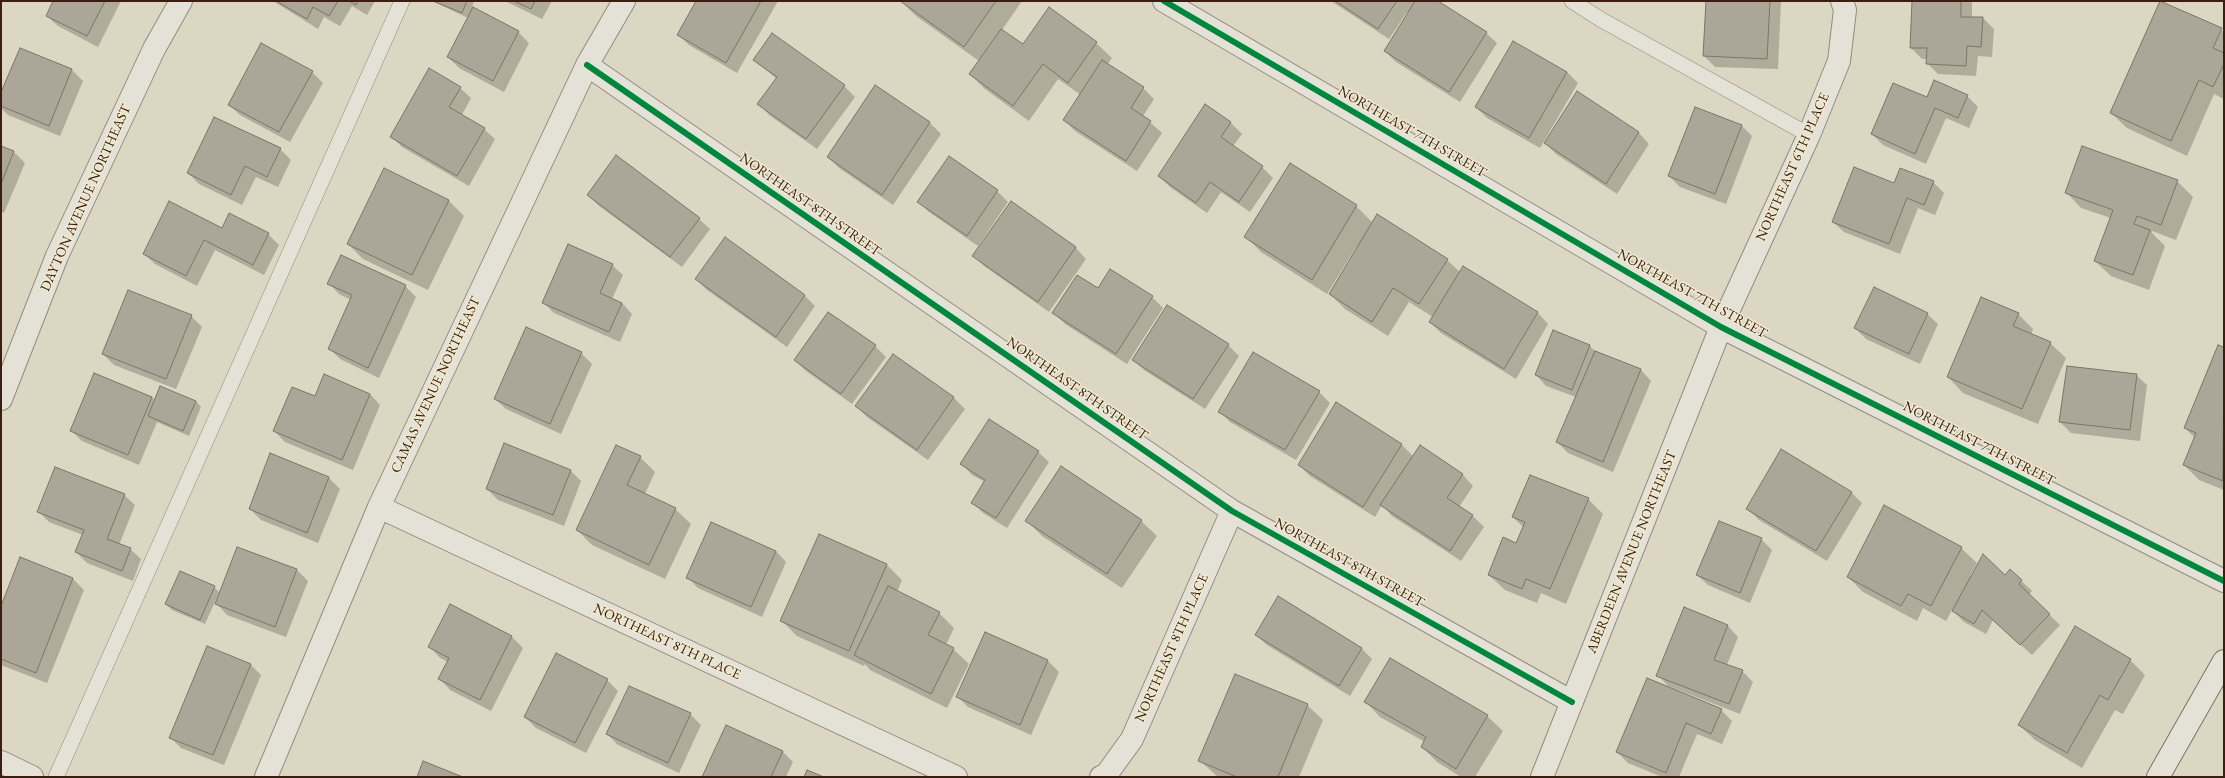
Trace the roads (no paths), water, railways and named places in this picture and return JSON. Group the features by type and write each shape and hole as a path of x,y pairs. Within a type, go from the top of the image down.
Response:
{"street":[{"name":"DAYTON AVENUE NORTHEAST","path":"1,399 57,256 154,49 181,1"},
{"name":"CAMAS AVENUE NORTHEAST","path":"266,777 379,507 587,65 624,1"},
{"name":"NORTHEAST 7TH STREET","path":"1164,1 1722,327 2224,581"},
{"name":"NORTHEAST 6TH PLACE","path":"1722,327 1809,135 1839,61 1845,10 1842,1"},
{"name":"NORTHEAST 8TH STREET","path":"587,65 1232,511 1572,702"},
{"name":"ABERDEEN AVENUE NORTHEAST","path":"1542,777 1722,327"},
{"name":"NORTHEAST 8TH PLACE","path":"379,507 956,777"},
{"name":"NORTHEAST 8TH PLACE","path":"1101,777 1106,775 1132,739 1232,511"},
{"path":"2158,777 2224,661"},
{"path":"1,762 32,777"}],"lane":[{"path":"56,777 402,1"},
{"path":"1572,1 1600,19 1809,135"}]}
